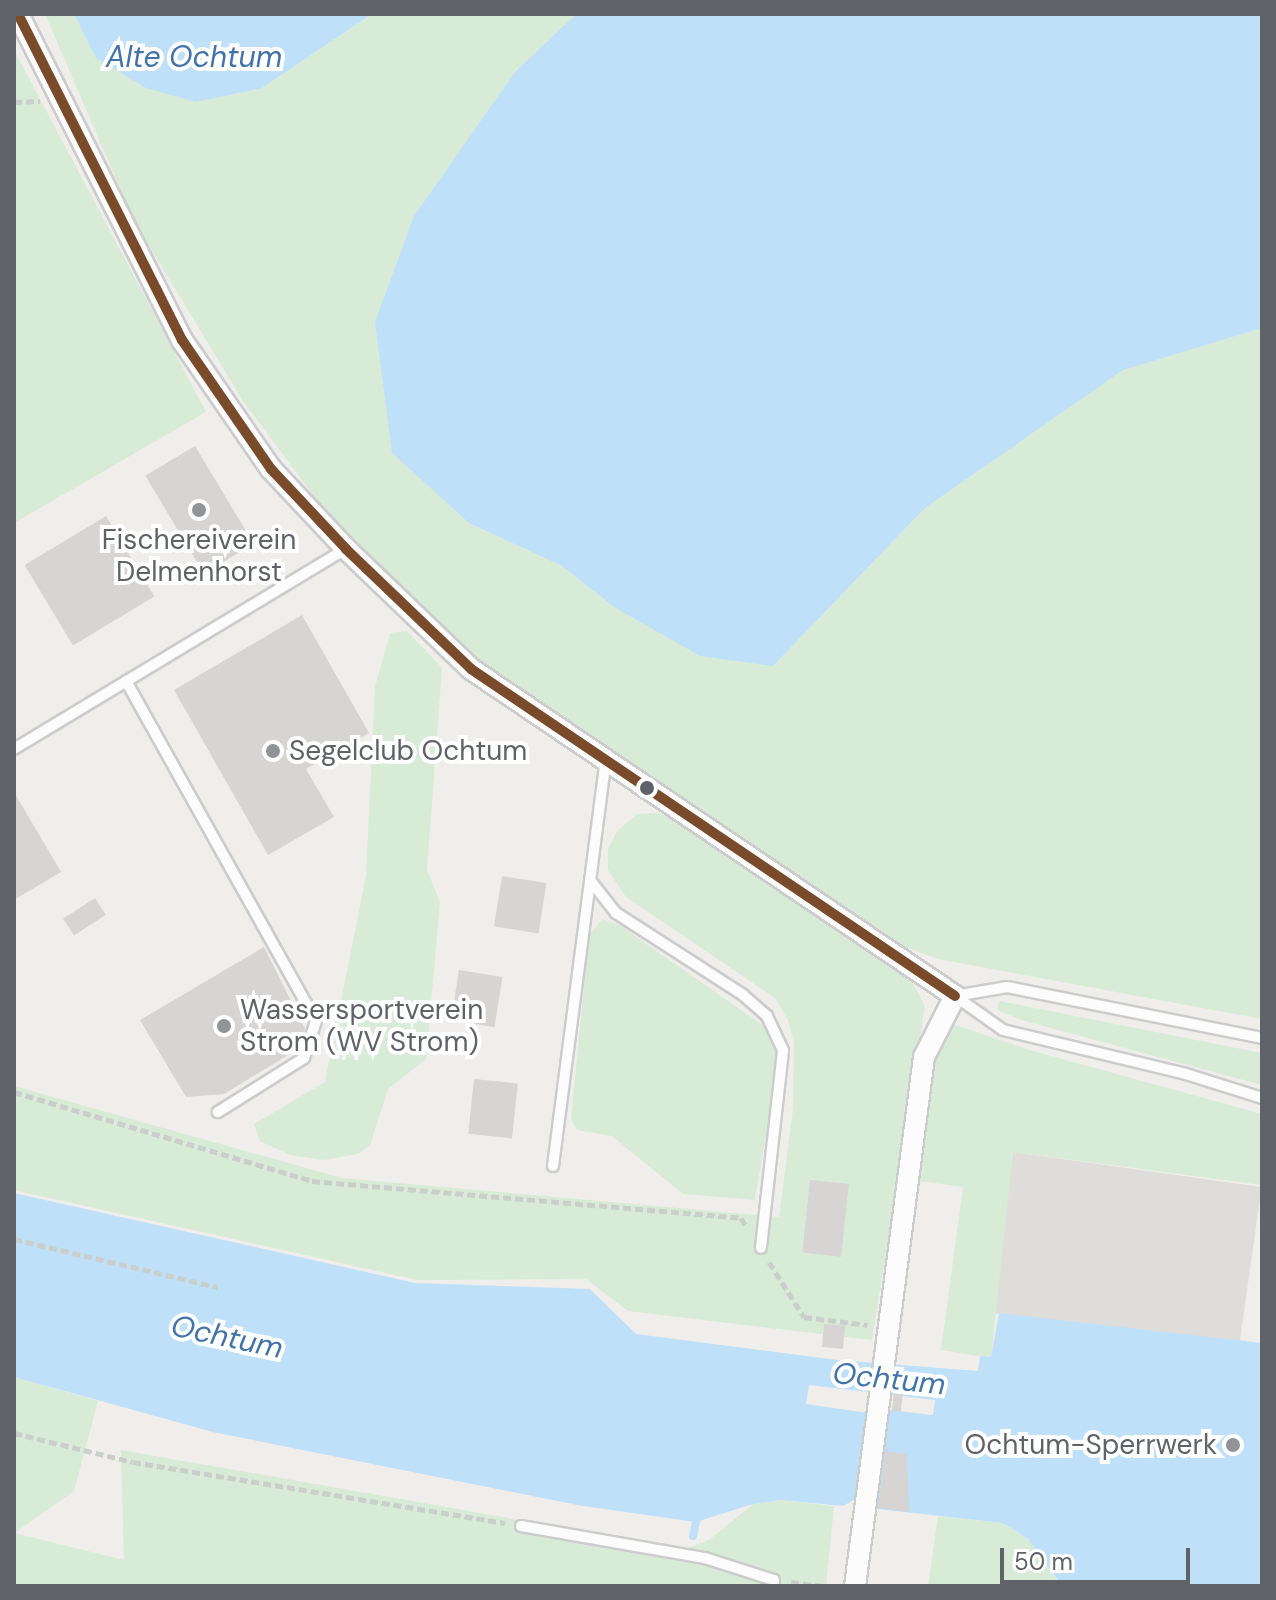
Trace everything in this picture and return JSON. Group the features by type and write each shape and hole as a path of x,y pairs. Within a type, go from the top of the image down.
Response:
{"street":[{"path":"22,21 190,353 271,469 346,549 471,669 605,763 955,996 924,1057 885,1327 855,1586"}],"lane":[{"path":"14,749 346,549"},
{"path":"126,681 316,1021 304,1058 218,1112"},
{"path":"553,1166 605,763"},
{"path":"590,880 616,913 743,995 767,1016 783,1051 761,1248"},
{"path":"955,996 1007,987 1262,1038"},
{"path":"955,996 1003,1030 1186,1074 1262,1098"},
{"path":"521,1526 705,1558 774,1583"}],"path":[{"path":"14,1092 312,1181 741,1218 804,1317 885,1327"},
{"path":"14,1239 217,1287"},
{"path":"14,1433 115,1458 521,1526"},
{"path":"774,1583 823,1586"}],"shaded area":[{"path":"1013,1152 1262,1187 1239,1347 990,1312"}],"green space":[{"path":"45,14 74,14 97,58 262,88 372,14 576,14 515,72 469,523 562,566 614,607 773,666 925,508 1123,369 1262,328 1262,1019 938,959 905,947 478,661 325,511 243,401 134,221"},
{"path":"14,50 206,412 14,523"},
{"path":"407,631 442,668 427,870 440,902 426,1059 388,1089 370,1145 358,1154 324,1160 290,1155 260,1141 254,1124 325,1082 366,876 375,687 390,633"},
{"path":"657,813 687,823 911,980 925,1006 872,1340 628,1311 586,1279 417,1280 14,1190 14,1086 342,1178 779,1217 793,1109 794,1041 788,1020 775,998 626,897 608,870 608,849 617,831 637,814"},
{"path":"602,919 619,925 767,1028 779,1058 755,1200 683,1194 612,1136 577,1130 571,1119 589,936"},
{"path":"999,1001 1262,1053 1262,1085 1021,1020 997,1010"},
{"path":"947,1022 1026,1049 1262,1114 1262,1185 1013,1152 991,1358 941,1350 963,1187 912,1180 931,1060"},
{"path":"14,1377 98,1401 74,1491 16,1532"},
{"path":"121,1450 685,1549 709,1540 753,1504 781,1500 834,1506 826,1586 14,1586 14,1533 124,1560"},
{"path":"938,1516 1003,1523 1028,1539 1061,1586 928,1586"}],"water":[{"name":"Alte Ochtum","path":"74,14 372,14 262,88 196,102 146,88 96,58"},
{"path":"576,14 1262,14 1262,328 1123,370 925,508 773,666 700,656 614,607 562,566 469,523 392,453 375,322 414,216 515,72"},
{"name":"Ochtum","path":"14,1193 415,1283 590,1289 636,1334 837,1360 978,1371 980,1356 991,1357 999,1313 1262,1343 1262,1586 1062,1586 1028,1539 1003,1523 869,1508 881,1409 933,1415 935,1400 809,1385 806,1404 868,1413 859,1497 843,1506 781,1500 753,1504 696,1522 583,1506 213,1432 14,1377"}],"building":[{"name":"Fischereiverein Delmenhorst","path":"195,446 254,544 204,574 145,476"},
{"path":"106,516 154,597 73,646 25,565"},
{"name":"Segelclub Ochtum","path":"302,615 369,733 306,769 334,817 268,855 174,690"},
{"path":"14,792 61,872 14,900"},
{"path":"502,876 546,883 538,933 494,926"},
{"path":"95,898 106,915 74,935 63,919"},
{"name":"Wassersportverein Strom (WV Strom)","path":"264,947 305,1029 301,1042 295,1051 224,1094 186,1097 140,1020"},
{"path":"459,970 502,977 494,1027 451,1020"},
{"path":"474,1079 518,1084 512,1138 468,1134"},
{"path":"810,1180 849,1184 841,1257 802,1253"},
{"path":"824,1324 845,1326 843,1349 822,1347"},
{"path":"896,1372 905,1373 901,1412 892,1411"},
{"path":"886,1451 907,1454 909,1512 878,1508"}],"waterway":[{"path":"693,1536 698,1513"}],"transit line":[{"path":"18,14 182,340 271,469 346,549 471,669 955,996"}],"place":[{"name":"Fischereiverein Delmenhorst","path":"199,510"},
{"name":"Segelclub Ochtum","path":"273,751"},
{"name":"Wassersportverein Strom (WV Strom)","path":"224,1026"},
{"name":"Ochtum-Sperrwerk","path":"1233,1445"}]}
